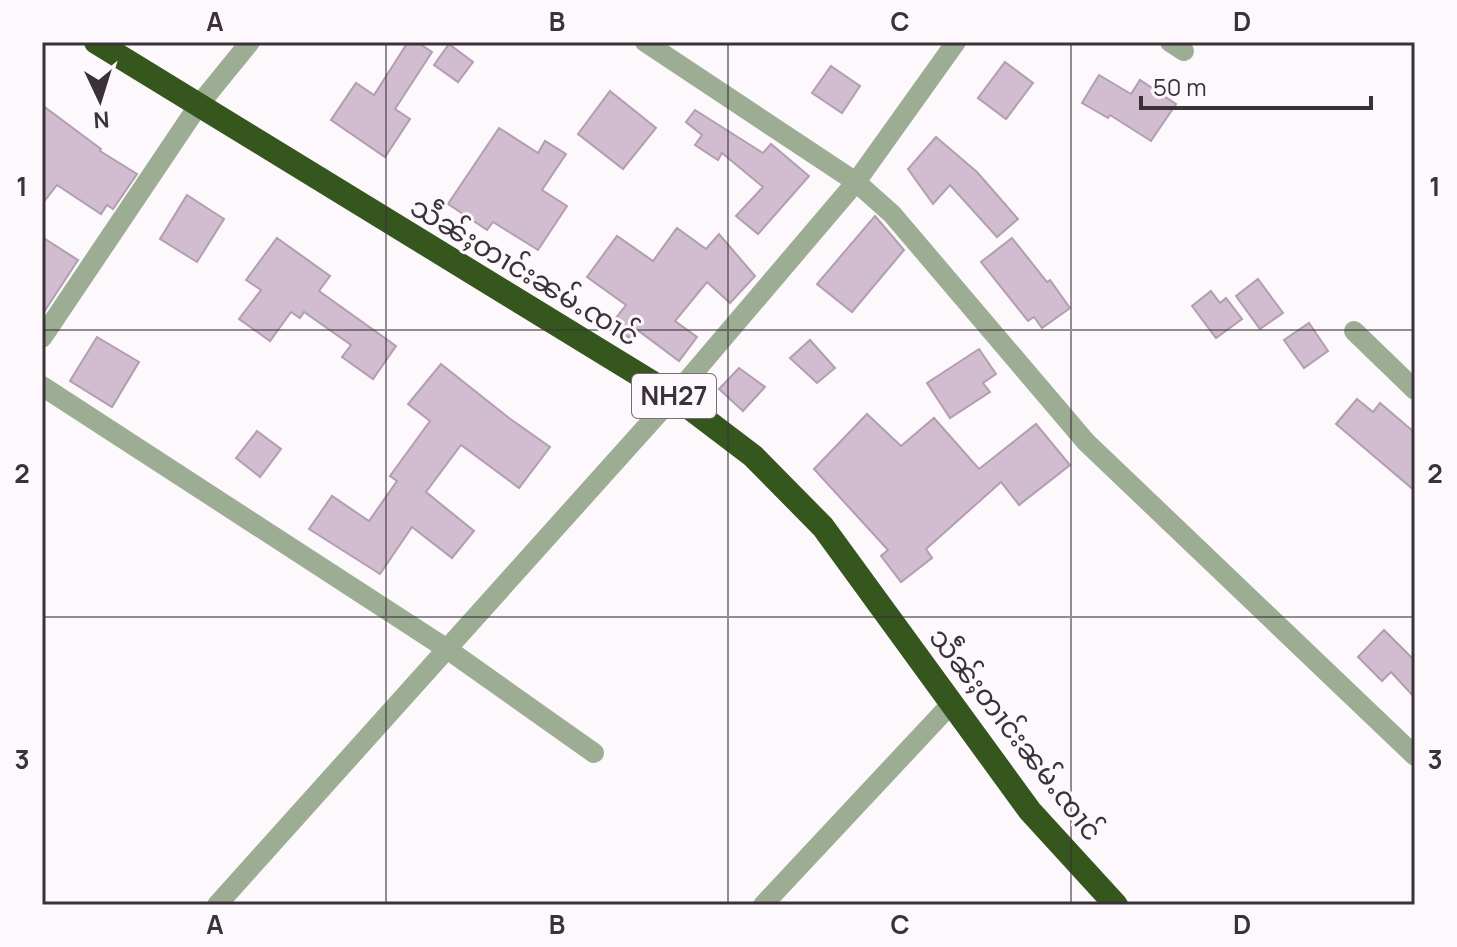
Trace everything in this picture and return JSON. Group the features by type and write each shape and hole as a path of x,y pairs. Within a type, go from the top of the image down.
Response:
{"highway":[{"name":"သဵၼ်ႈတၢင်းၼမ်ႉၸၢင်","path":"96,42 674,396 753,456 823,527 1030,811 1116,905"}],"street":[{"path":"42,338 198,106 250,42"},
{"path":"645,42 856,182 892,214 1086,442 1415,756"},
{"path":"217,905 674,396 856,182 956,42"},
{"path":"1354,331 1415,390"},
{"path":"42,386 447,649 594,753"},
{"path":"763,905 952,703"}],"building":[{"path":"408,42 417,42 432,52 395,109 410,119 385,157 331,120 356,83 374,95"},
{"path":"449,44 473,62 458,82 434,65"},
{"path":"1005,62 1033,83 1006,119 978,98"},
{"path":"831,66 860,86 842,113 812,93"},
{"path":"1099,75 1131,94 1140,80 1176,104 1151,141 1110,115 1108,118 1082,103"},
{"path":"610,91 656,128 623,169 578,134"},
{"path":"42,105 100,151 137,174 113,209 107,205 101,214 57,185 42,204"},
{"path":"695,110 763,153 771,144 809,176 758,234 736,216 763,187 722,153 718,160 695,145 702,135 686,122"},
{"path":"499,128 538,153 545,141 566,154 542,190 567,206 538,250 493,222 487,230 448,204"},
{"path":"936,137 977,172 1018,219 997,237 950,185 933,204 908,169"},
{"path":"187,195 224,219 197,262 160,239"},
{"path":"875,216 904,250 852,312 817,284"},
{"path":"677,228 706,249 719,234 755,276 730,303 707,282 675,321 697,337 679,361 636,329 629,338 612,323 626,305 587,277 617,236 653,261"},
{"path":"42,237 78,260 42,315"},
{"path":"277,238 330,276 319,291 396,346 373,379 342,357 351,345 304,312 300,318 291,312 270,341 239,319 261,290 246,280"},
{"path":"1012,238 1047,282 1050,280 1070,308 1042,328 1034,317 1028,321 981,262"},
{"path":"1258,279 1283,313 1260,329 1236,296"},
{"path":"1211,291 1220,303 1226,298 1242,319 1216,338 1192,306"},
{"path":"1309,323 1328,351 1304,368 1284,340"},
{"path":"97,337 139,362 112,407 70,381"},
{"path":"810,340 835,368 817,383 790,358"},
{"path":"979,349 996,374 983,383 990,392 950,418 927,383"},
{"path":"441,364 550,447 519,488 461,445 426,492 474,531 452,558 412,527 380,574 309,529 332,496 369,521 397,481 390,476 430,421 408,404"},
{"path":"739,368 765,387 743,411 719,389"},
{"path":"1357,399 1373,412 1380,403 1415,433 1415,491 1336,424"},
{"path":"867,414 901,446 934,418 979,469 1036,424 1070,465 1019,505 1001,482 926,549 932,558 901,582 881,556 888,550 814,469"},
{"path":"257,431 281,449 260,477 236,458"},
{"path":"1384,630 1415,661 1415,698 1391,672 1382,681 1358,657"}]}
